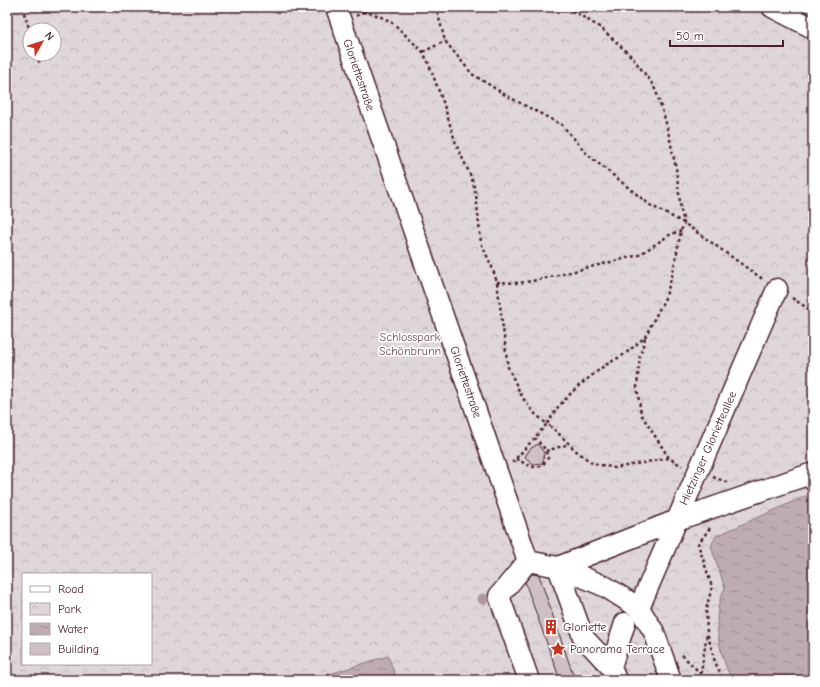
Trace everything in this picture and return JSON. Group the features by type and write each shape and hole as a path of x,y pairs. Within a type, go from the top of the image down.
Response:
{"street":[{"name":"Gloriettestraße","path":"336,7 528,561"},
{"path":"772,7 813,28"},
{"name":"Hietzinger Glorietteallee","path":"613,674 630,612 677,520 777,289"},
{"path":"558,567 677,520 810,474 813,480"},
{"path":"529,680 499,596 528,561 558,567 606,587 630,612 654,632 670,680"},
{"path":"558,567 583,637 613,674"}],"path":[{"path":"22,7 27,22"},
{"path":"436,7 445,41 472,74 507,96 562,125 588,155 650,205 684,223 777,289 813,312"},
{"path":"567,7 584,17 615,41 632,57 651,82 656,91 665,119 676,168 684,223 666,296 645,337 640,356 637,387 641,414 669,458 685,468 718,478 753,494"},
{"path":"363,12 374,14 388,20 423,52 436,84 456,144 472,179 476,195 481,243 497,282 508,367 522,397 533,412 592,463 615,468 669,458"},
{"path":"423,52 445,41"},
{"path":"497,282 538,280 639,255 671,234 681,231"},
{"path":"496,470 511,464 516,459 547,424 558,407 576,388 604,366 626,354 645,337"},
{"path":"516,459 532,467 542,466 548,458 546,451 540,442 535,438"},
{"path":"546,451 569,444"},
{"path":"700,680 707,632 706,610 712,587 698,544 708,529 715,526"},
{"path":"707,632 722,680"}],"green space":[{"name":"Schlosspark Schönbrunn","path":"7,7 813,7 813,680 7,680"}],"water":[{"path":"806,496 813,516 813,680 732,680 723,658 717,622 720,598 725,588 711,546 716,536"},
{"path":"388,656 397,680 310,680"}],"building":[{"path":"538,444 544,453 543,463 533,464 525,457 530,449"},
{"name":"Gloriette","path":"532,574 539,575 575,680 560,680 525,582"}],"place":[{"name":"Gloriette","path":"551,627"},
{"name":"Panorama Terrace","path":"558,649"}]}
